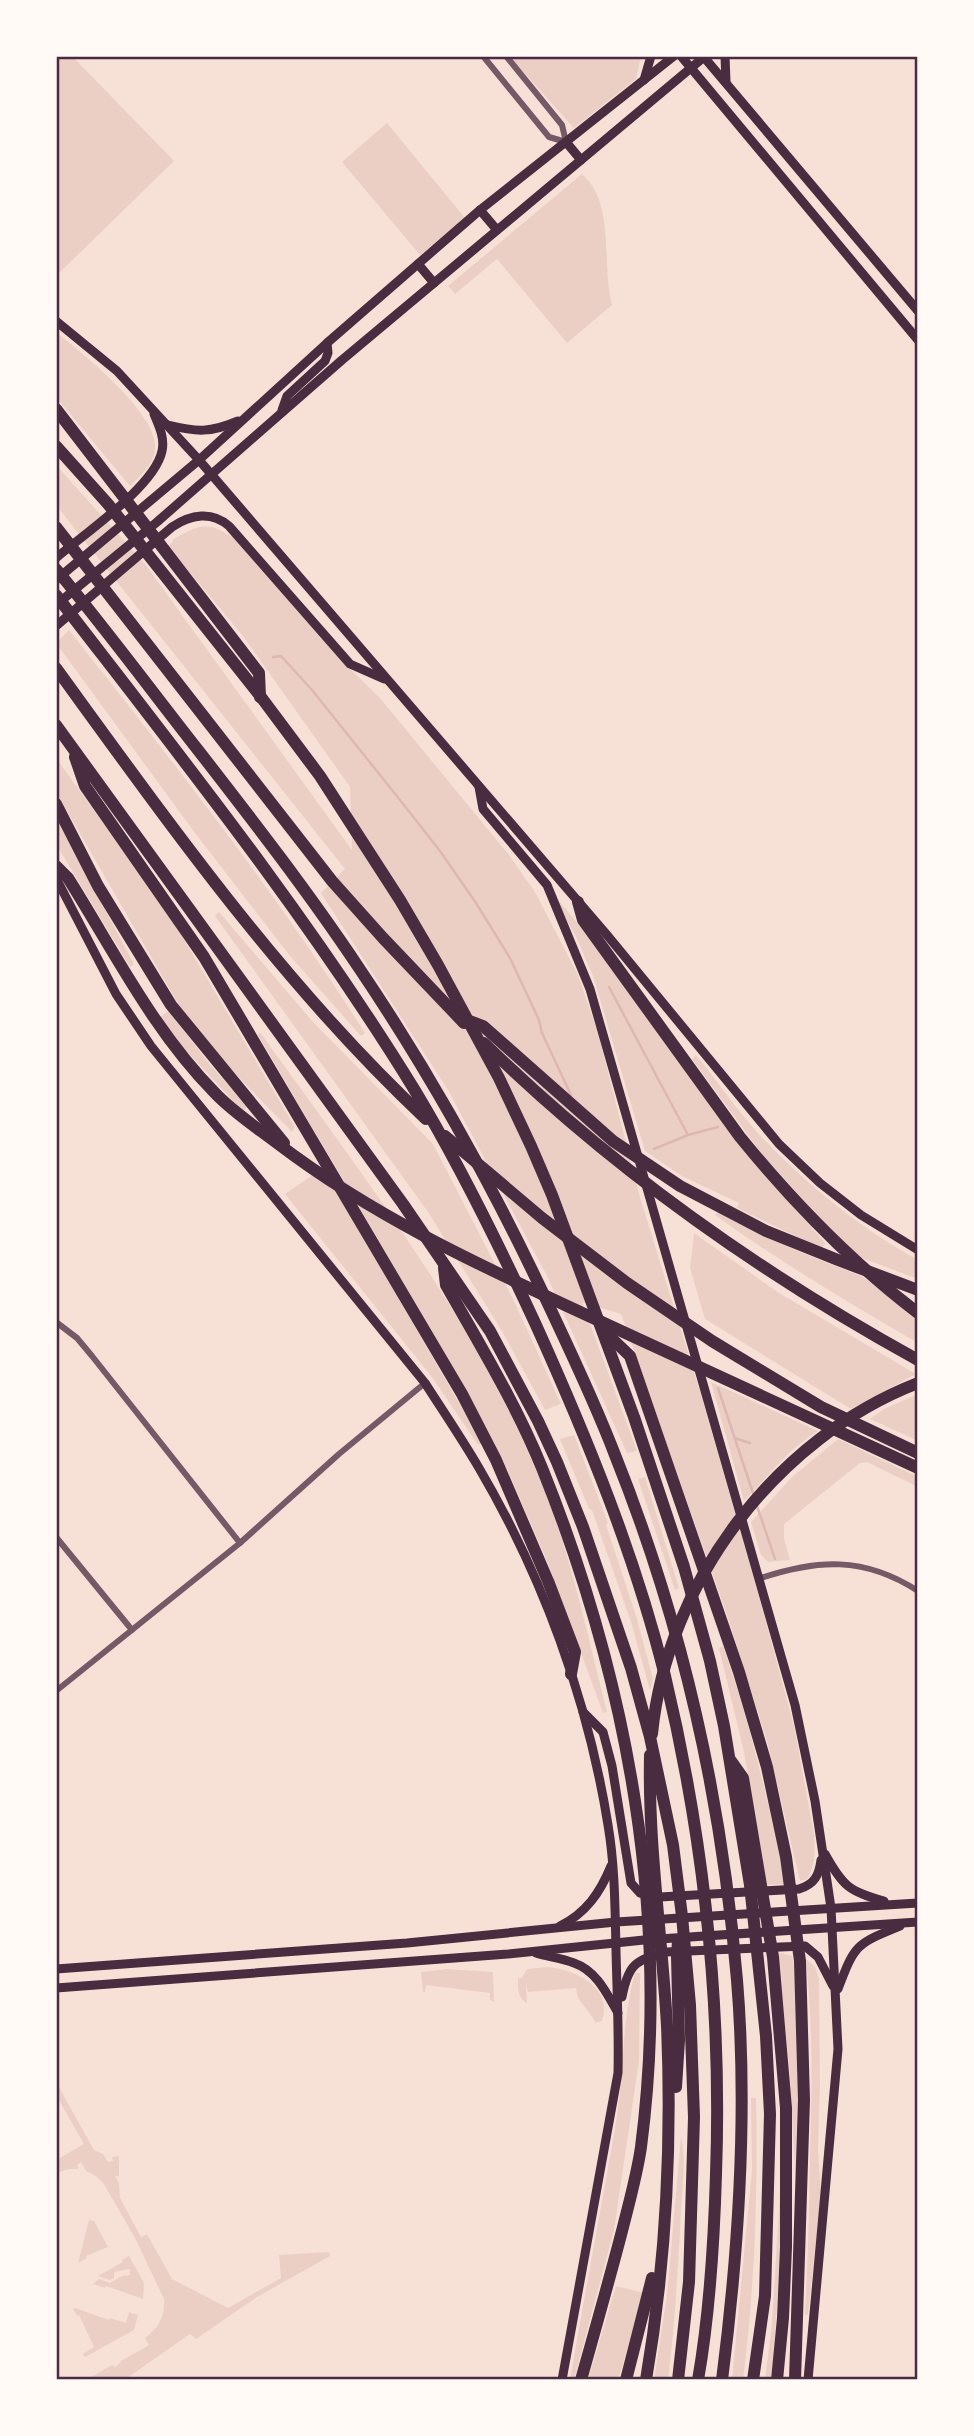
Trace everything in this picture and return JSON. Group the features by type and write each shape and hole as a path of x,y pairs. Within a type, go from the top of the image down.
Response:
{"highway":[{"path":"56,409 259,673 261,697"},
{"path":"56,446 108,504 261,697 320,776 400,900 499,1078 552,1195 603,1329 646,1449 684,1567 710,1661 750,1885 766,2036 769,2114 765,2296 753,2380"},
{"path":"56,527 332,881 457,1016 515,1073 576,1127 701,1222 793,1285 918,1360"},
{"path":"56,569 316,904 418,1059 531,1267 587,1387 639,1520 661,1582 700,1731 724,1864 737,1981 742,2114 733,2289 722,2380"},
{"path":"56,595 299,914 417,1093 501,1250 565,1390 618,1525 664,1673 678,1735 701,1863 713,1978 718,2075 715,2206 710,2284 698,2380"},
{"path":"56,668 224,897 295,982 394,1089 465,1155 627,1283 712,1341 821,1407 918,1453"},
{"path":"56,725 490,1331 514,1373 557,1462 583,1527 631,1668 650,1737 673,1845 682,1916 690,2005 694,2130 690,2282 678,2380"},
{"path":"70,744 85,786 204,957 462,1394 496,1460 548,1581 575,1651 571,1674"},
{"path":"56,804 98,887 172,1005 298,1159"},
{"path":"56,866 68,878 142,1000 189,1065 240,1115 298,1159 369,1206 428,1240 918,1468"},
{"path":"578,902 583,920 732,1126 768,1171 828,1236 918,1314"},
{"path":"457,1016 483,1026 613,1141 680,1186 766,1231 918,1290"},
{"path":"443,1264 446,1285 513,1405 541,1466 572,1550 618,1714 636,1800 645,1884 650,1975 650,2041 646,2097 640,2150 630,2199 581,2380"},
{"path":"603,1329 630,1356 740,1672 767,1767 786,1857 800,1961 804,2086 795,2380"},
{"path":"646,2380 666,2214 670,2103 649,1794 652,1726 663,1675 690,1602 717,1551 749,1508 780,1474 842,1423 918,1383"},
{"path":"729,1759 743,1778 773,1957 786,2108 786,2248 783,2318 776,2380"},
{"path":"625,2380 646,2308 658,2251 671,2160 679,2040 677,1956 682,1916"}],"main road":[{"path":"643,82 651,56"},
{"path":"56,580 199,460 327,343 480,211 674,56"},
{"path":"681,56 918,340"},
{"path":"725,56 727,83"},
{"path":"56,605 704,57 918,311"},
{"path":"566,142 580,160"},
{"path":"480,211 497,230"},
{"path":"418,264 434,283"},
{"path":"56,321 117,372 199,460 578,902 779,1144 820,1183 861,1215 918,1250"},
{"path":"282,412 287,396 325,361 327,343"},
{"path":"56,558 149,477 162,450 160,430 151,407"},
{"path":"168,425 199,431 214,430 243,419"},
{"path":"56,626 166,532 178,523 199,516 222,520 350,664 388,680"},
{"path":"480,787 483,809 547,885 590,989 795,1704 809,1769 831,1908 838,2049 808,2380"},
{"path":"56,878 104,973 151,1046 425,1383 479,1468 512,1528 536,1579 571,1674 599,1777 613,1862 619,2015 618,2073 562,2380"},
{"path":"582,1711 603,1732 615,1779 631,1883 640,1893 660,1898 799,1889 817,1877 822,1849"},
{"path":"822,1849 838,1878 859,1895 894,1904"},
{"path":"554,1929 587,1908 613,1862"},
{"path":"56,1969 407,1944 641,1920 918,1903"},
{"path":"56,1988 531,1952 644,1940 913,1923"},
{"path":"836,1994 852,1956 864,1941 913,1923"},
{"path":"407,1944 408,1961"},
{"path":"619,2015 626,1977 632,1966 647,1957 666,1952 805,1946 818,1958 836,1994"},
{"path":"531,1952 576,1963 588,1970 597,1979 619,2015"},
{"path":"145,1963 146,1980"}],"street":[{"path":"483,56 549,137 566,142 562,125 506,56"},
{"path":"56,1322 77,1338 92,1356 240,1543"},
{"path":"56,1691 240,1543 339,1454 425,1383"},
{"path":"56,1537 132,1630"},
{"path":"758,1579 805,1565 843,1563 886,1573 918,1591"}],"shaded area":[{"path":"56,56 72,56 174,161 56,276"},
{"path":"509,56 641,56 636,79 574,128"},
{"path":"387,123 465,218 420,255 342,162"},
{"path":"582,174 593,186 604,218 612,305 567,343 497,259 455,294 448,286"},
{"path":"56,332 118,386 146,420 154,436 155,451 151,461 130,486 56,397"},
{"path":"56,465 145,564 352,850 350,787 243,636 168,546 182,534 204,526 219,530 237,540 344,663 380,698 509,855 535,892 578,975 598,1033 639,1194 702,1398 760,1600 794,1726 814,1834 815,1851 807,1879 800,1881 767,1741 727,1615 621,1314 582,1302 637,1451 627,1453 546,1274 448,1090 321,893 345,869 56,505"},
{"path":"69,630 184,778 296,929 365,1033 361,1036 290,956 195,833 56,643"},
{"path":"56,758 167,911 295,1127 292,1132 217,1055 180,1007 56,792"},
{"path":"56,818 134,964 130,967 56,844"},
{"path":"559,901 598,948 736,1142 826,1244 821,1248 737,1208 739,1203 680,1175 645,1151 593,976"},
{"path":"219,912 313,1022 433,1144 514,1301 561,1404 545,1410 502,1331 428,1212 215,916"},
{"path":"169,1011 206,1060 247,1107 243,1111 176,1040 160,1017"},
{"path":"260,1032 417,1254 487,1370 518,1430 545,1492 564,1546 607,1712 603,1713 548,1563 508,1471 456,1372 258,1035"},
{"path":"696,1055 752,1126 788,1164 860,1223 918,1260 918,1279 857,1256 762,1154 692,1059"},
{"path":"323,1168 482,1443 478,1445 432,1377 285,1194"},
{"path":"718,1212 800,1252 863,1277 918,1320 918,1343 764,1249 715,1215"},
{"path":"694,1233 779,1293 916,1374 851,1409 705,1319 690,1268"},
{"path":"711,1382 818,1431 788,1454 744,1501"},
{"path":"918,1394 918,1441 870,1419 884,1409"},
{"path":"574,1435 608,1523 606,1525 637,1619 653,1679 650,1690 631,1622 592,1510 589,1509 560,1439"},
{"path":"838,1439 918,1477 918,1487 867,1462 860,1463 784,1524 784,1538 790,1560 768,1562 761,1555 751,1522 792,1477"},
{"path":"645,1477 679,1588 675,1590 638,1479"},
{"path":"723,1646 758,1764 785,1884 767,1885 744,1752 719,1648"},
{"path":"777,1954 792,1956 795,1971 799,2076 795,2175 790,2074"},
{"path":"806,1959 815,1967 819,1979 818,2149 821,2194 808,2315 805,2314 811,2058"},
{"path":"558,1968 589,1982 602,1998 602,2021 594,2023 578,1998 576,1988 528,1992 526,1985 527,2003 524,2001 519,1992 518,1978 522,1978 527,1969"},
{"path":"447,1969 493,1972 494,2002 490,2000 490,1993 426,1985 423,1992 421,1972"},
{"path":"635,1973 640,1973 639,2061 614,2230 574,2380 570,2380 617,2116 625,2026"},
{"path":"56,2082 94,2150 103,2154 108,2162 113,2161 112,2157 119,2156 119,2176 115,2176 119,2183 120,2198 141,2237 147,2234 172,2279 228,2308 281,2278 279,2255 329,2252 330,2256 257,2297 196,2339 190,2334 124,2380 86,2380 112,2365 116,2367 121,2361 149,2345 145,2338 160,2321 164,2299 135,2238 104,2184 86,2171 81,2162 77,2165 79,2169 56,2173 56,2160 84,2144 56,2095"},
{"path":"751,2098 756,2098 757,2133 753,2274 743,2380 732,2380 752,2170"},
{"path":"681,2137 684,2174 668,2380 654,2380 667,2295"},
{"path":"781,2177 776,2329 771,2380 765,2380 772,2322"},
{"path":"89,2220 94,2221 108,2247 86,2256 87,2258 78,2263"},
{"path":"129,2256 144,2283 143,2299 93,2284 99,2279 110,2283 130,2275 130,2269 114,2272 114,2278 110,2280 98,2276"},
{"path":"616,2286 644,2293 618,2380 588,2380"},
{"path":"73,2309 126,2323 129,2312 138,2315 134,2330 85,2357 83,2354 94,2347 79,2315 77,2316"}],"waterway":[{"path":"273,657 281,656 312,690 440,851 476,903 510,958 571,1095"},
{"path":"609,987 688,1135"},
{"path":"654,1149 688,1135 718,1127"},
{"path":"718,1388 754,1496"},
{"path":"734,1438 750,1443"},
{"path":"757,1506 775,1559"}]}
